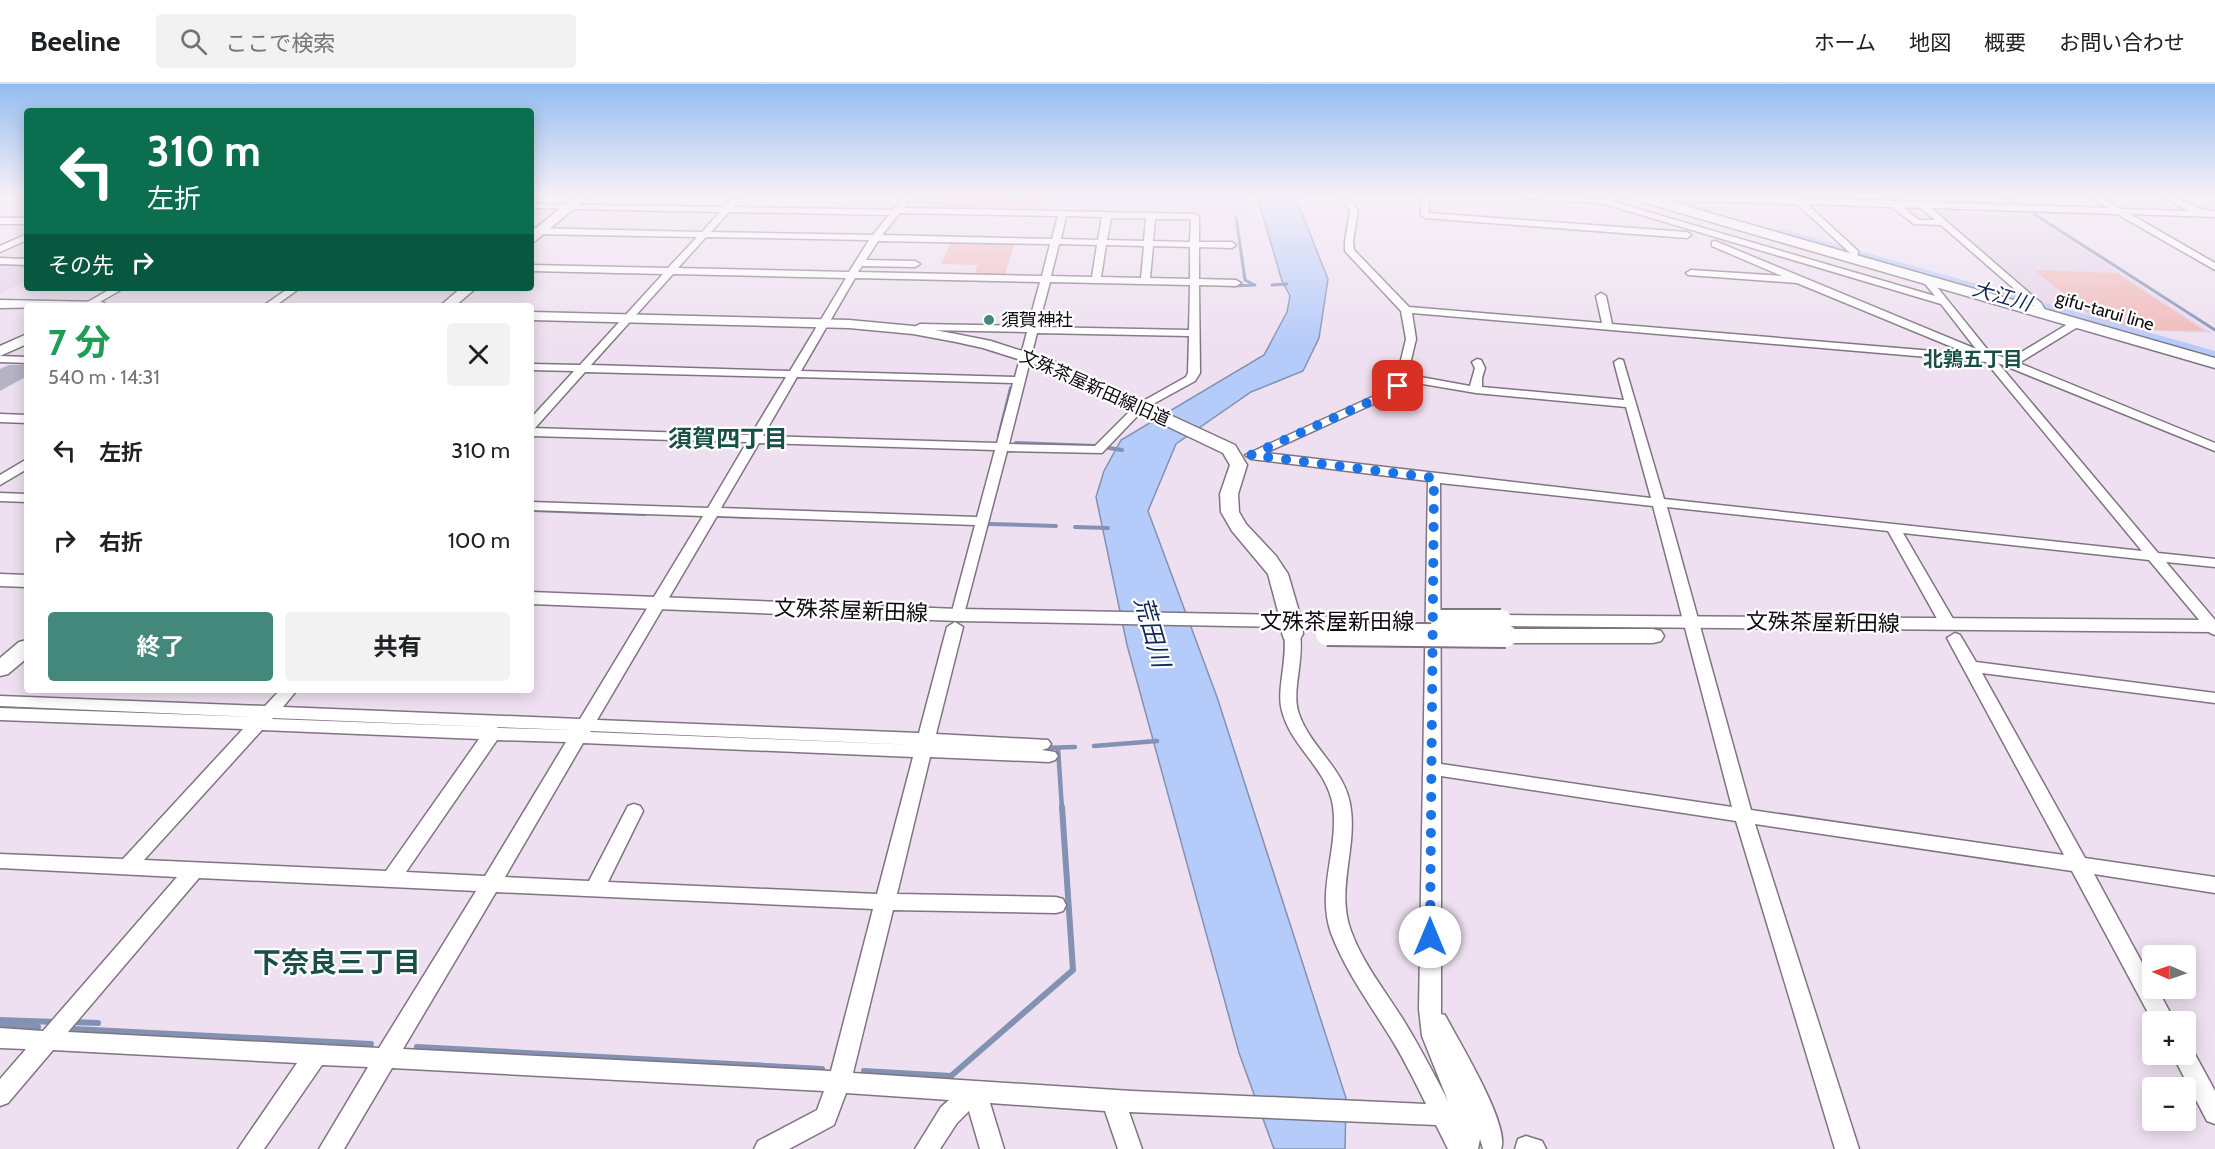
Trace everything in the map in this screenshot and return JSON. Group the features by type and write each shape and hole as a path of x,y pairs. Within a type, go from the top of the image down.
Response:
{"main road":[{"name":"gifu-tarui line","path":"1817,246 1926,279 2039,309 2077,323 2215,363"}],"street":[{"path":"534,422 695,246"},
{"path":"331,1149 655,610 870,246"},
{"path":"766,1149 826,1117 839,1082 924,744 1055,246"},
{"path":"1096,280 1102,246"},
{"path":"1145,281 1148,246"},
{"path":"534,432 1098,450 1143,409 1191,379 1194,373 1196,246"},
{"path":"1350,246 1350,250 1406,310 1411,339 1405,364 1409,370 1409,378"},
{"path":"1717,246 1988,358"},
{"path":"1749,246 1943,302"},
{"path":"1844,246 1853,255"},
{"path":"1968,246 2039,309"},
{"path":"2178,246 2215,267"},
{"path":"0,259 24,260"},
{"path":"860,263 915,264"},
{"path":"534,270 1236,283"},
{"path":"1691,273 1799,280"},
{"path":"1926,279 1988,358 2214,630"},
{"path":"1046,281 1096,280 1195,284"},
{"path":"92,303 114,291"},
{"path":"273,303 291,291"},
{"path":"451,303 465,291"},
{"path":"1601,296 1608,327"},
{"path":"0,304 24,305"},
{"path":"1406,310 1988,358 2011,363 2214,446"},
{"name":"文殊茶屋新田線旧道","path":"534,316 825,323 913,330 986,344 1026,355 1245,456"},
{"path":"2011,363 2077,323"},
{"path":"913,330 920,327 1032,328 1193,333"},
{"path":"0,353 24,340"},
{"path":"0,353 24,355"},
{"path":"0,359 24,360"},
{"path":"1476,390 1476,378 1480,368 1478,362"},
{"path":"1619,362 1743,814 1847,1149"},
{"path":"534,367 580,371"},
{"path":"534,372 580,371 1019,382"},
{"path":"1460,1149 1425,1076 1352,953 1337,919 1335,888 1343,818 1340,794 1332,776 1300,731 1290,710 1289,696 1294,656 1285,592 1274,568 1237,525 1229,511 1228,495 1245,456 1387,394 1409,378 1476,390 1630,404"},
{"path":"0,418 24,419"},
{"path":"1245,456 2215,563"},
{"path":"0,481 24,465"},
{"path":"1434,478 1430,1009 1433,1036 1470,1126 1466,1149"},
{"path":"0,490 24,491"},
{"path":"0,497 24,498"},
{"path":"534,507 711,516"},
{"path":"534,514 711,516 982,524"},
{"path":"1893,528 2158,1011"},
{"path":"0,580 24,581"},
{"path":"0,594 24,595"},
{"name":"文殊茶屋新田線","path":"534,598 655,610"},
{"name":"文殊茶屋新田線","path":"534,612 655,610 957,621 1291,628 2214,630"},
{"path":"0,669 24,649"},
{"path":"1970,666 2215,698"},
{"path":"127,867 286,693"},
{"path":"0,701 493,732 582,730"},
{"path":"0,714 263,718 1045,750"},
{"path":"390,880 493,732"},
{"path":"1432,769 2215,885"},
{"path":"594,890 634,811"},
{"path":"0,861 594,890 885,902 1056,905"},
{"path":"0,1096 193,872"},
{"path":"1430,1009 1488,1122 1492,1142"},
{"path":"0,1038 839,1082 1122,1101 1419,1116 1443,1114"},
{"path":"250,1149 316,1055"},
{"path":"2189,1065 2215,1113"},
{"path":"927,1149 949,1115 975,1090"},
{"path":"975,1090 992,1149"},
{"path":"1122,1101 1130,1149"}],"shaded area":[{"path":"949,246 1014,246 1004,278 973,277 978,265 941,264"},
{"path":"1972,246 2079,246 2213,333 2151,331 2149,334 2039,304"},
{"path":"4,262 24,263 24,282 0,294 0,264"},
{"path":"2034,270 2117,273 2205,331 2149,330 2148,333 2092,317"}],"water":[{"name":"荒田川","path":"1272,246 1315,246 1328,279 1319,338 1303,371 1251,392 1176,444 1148,511 1217,697 1346,1098 1345,1149 1274,1149 1239,1053 1127,645 1096,497 1104,471 1121,440 1264,355 1287,312 1290,296 1282,281"}],"building":[{"path":"9,365 24,365 24,378 0,391 0,369"}],"waterway":[{"path":"1240,246 1245,280 1254,285"},
{"name":"大江川","path":"1823,246 2215,357"},
{"path":"2084,246 2215,330"},
{"path":"1272,285 1287,284"},
{"path":"1233,286 1255,285"},
{"path":"999,436 1011,388"},
{"path":"1016,443 1096,446"},
{"path":"1109,448 1122,450"},
{"path":"534,510 645,514"},
{"path":"720,516 759,517"},
{"path":"989,524 1056,526"},
{"path":"1075,527 1108,528"},
{"path":"0,707 159,714"},
{"path":"271,718 358,721"},
{"path":"492,727 564,730"},
{"path":"1094,746 1157,741"},
{"path":"1042,748 1075,747"},
{"path":"1058,748 1062,809"},
{"path":"864,1071 951,1076 1073,970 1062,807"},
{"path":"0,1020 56,1022"},
{"path":"71,1022 98,1023"},
{"path":"0,1025 38,1027"},
{"path":"74,1029 371,1044"},
{"path":"417,1047 822,1069"}],"place":[{"name":"須賀神社","path":"989,320"}],"district":[{"name":"北鶉五丁目","path":"1973,359"},
{"name":"須賀四丁目","path":"728,439"},
{"name":"下奈良三丁目","path":"337,962"}],"route":[{"path":"1398,386 1387,394 1251,455 1434,478 1430,937"}]}
